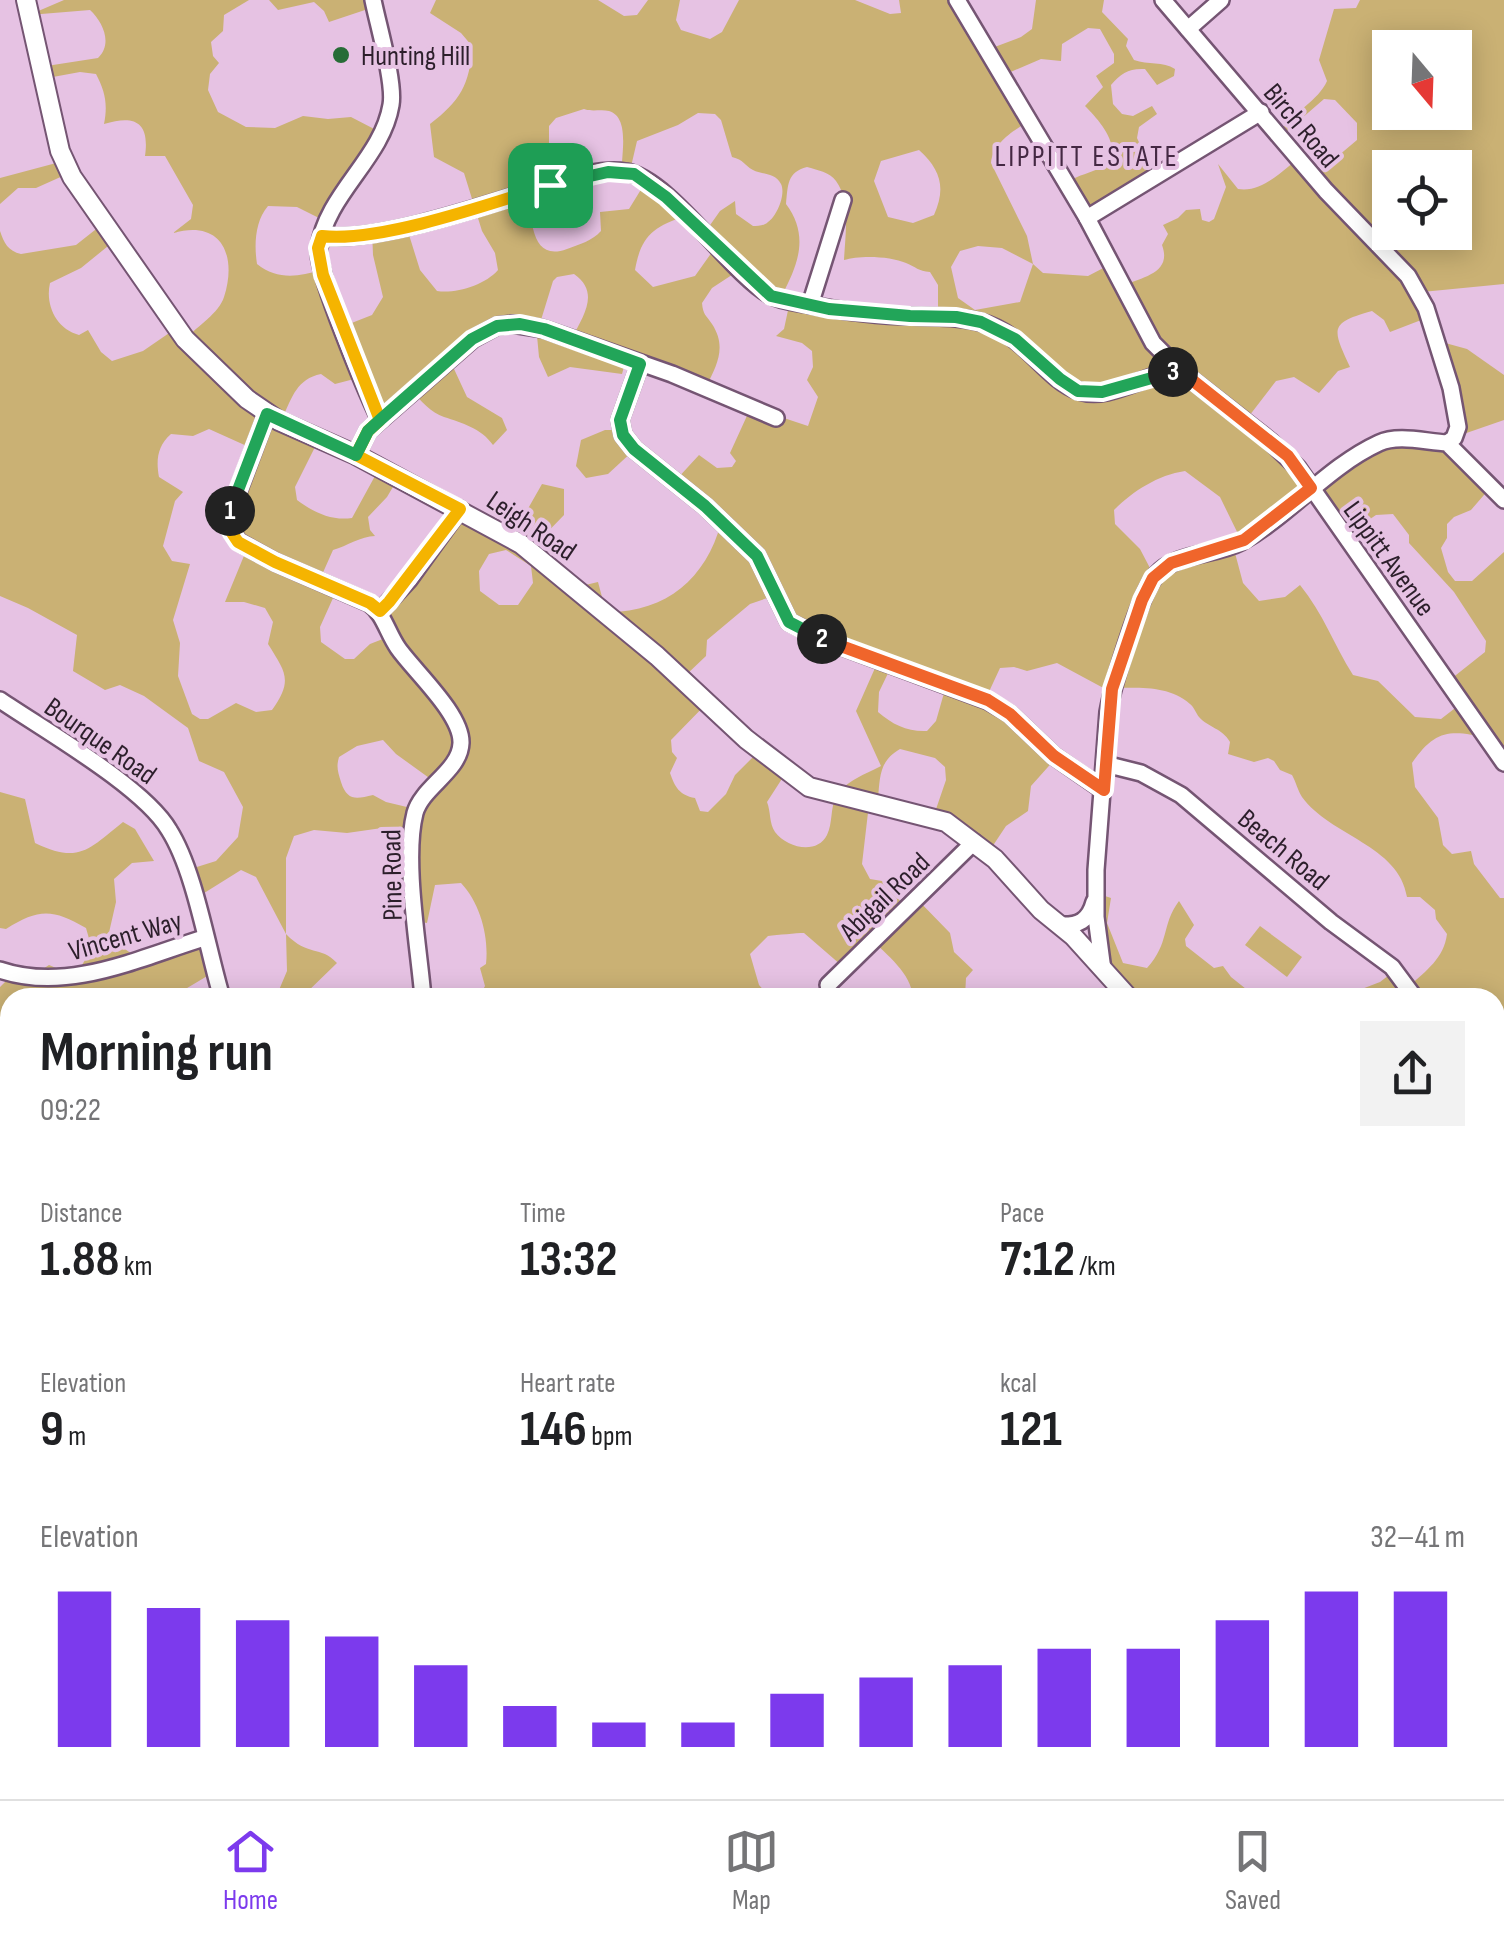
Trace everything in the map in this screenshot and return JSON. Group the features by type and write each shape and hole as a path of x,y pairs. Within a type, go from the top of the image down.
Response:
{"street":[{"name":"Leigh Road","path":"26,0 60,152 72,177 185,339 209,364 267,414 356,455 521,544 809,788 946,822 974,842 1120,988"},
{"path":"373,0 391,105 379,136 331,213 318,248 323,275 380,420"},
{"name":"Lippitt Avenue","path":"957,0 1088,218 1143,328 1182,372 1288,456 1504,763"},
{"name":"Birch Road","path":"1163,0 1326,192 1398,262 1426,306 1442,353 1458,421 1457,432 1447,443"},
{"path":"1188,29 1221,0"},
{"path":"1088,218 1261,112"},
{"path":"322,236 362,235 576,178 622,171 634,174 666,197 771,296 810,305 981,322 1015,339 1078,391 1102,392 1156,375 1182,372"},
{"path":"810,305 843,200"},
{"path":"356,455 368,431 380,420 472,339 497,326 520,324 544,329 724,394 776,418"},
{"path":"640,364 620,420 623,435 634,449 705,506 757,556 789,622 832,643 988,700 1010,714 1054,756 1104,790"},
{"path":"267,414 226,524 238,542 275,562 370,603 380,611 409,580 460,509"},
{"path":"1103,970 1096,893 1112,689 1153,578 1171,563 1244,540 1311,488 1380,442 1394,439 1447,443 1504,500"},
{"name":"Pine Road","path":"380,611 398,648 451,716 461,743 452,764 420,801 414,820 414,906 422,988"},
{"name":"Bourque Road","path":"0,700 143,799 157,813 178,848 219,988"},
{"name":"Beach Road","path":"1105,764 1141,773 1181,794 1344,933 1392,967 1407,988"},
{"name":"Abigail Road","path":"828,985 974,842"},
{"path":"1060,925 1080,923 1088,917 1096,893"},
{"name":"Vincent Way","path":"0,970 54,980 83,975 204,938"}],"shaded area":[{"path":"64,0 249,0 224,15 223,31 211,42 213,56 219,63 210,74 208,90 218,112 246,127 275,128 303,116 351,117 378,131 327,222 297,207 268,206 256,234 257,264 272,273 288,276 321,270 344,326 372,315 383,297 373,255 372,230 405,222 420,270 437,291 470,287 498,270 464,173 434,157 430,124 462,91 472,46 461,33 430,13 436,0 598,0 624,16 637,15 648,0 680,0 676,20 681,30 710,39 722,32 739,0 855,0 890,14 901,13 899,0 959,0 992,48 1032,29 1036,0 1104,0 1102,12 1128,39 1126,46 1134,60 1175,69 1174,76 1157,85 1145,69 1139,69 1126,72 1111,85 1113,104 1122,114 1133,116 1152,106 1157,114 1139,127 1137,138 1153,172 1087,213 1069,181 1100,168 1112,154 1109,137 1085,106 1103,87 1096,76 1114,63 1114,54 1100,29 1088,28 1062,44 1061,61 1041,59 1006,74 1029,121 1000,144 991,163 1027,236 1033,264 1043,273 1088,276 1111,264 1124,285 1160,267 1162,245 1168,234 1163,225 1186,210 1200,209 1202,220 1214,219 1226,187 1218,164 1238,189 1247,189 1265,184 1302,156 1319,172 1357,140 1357,123 1335,100 1324,99 1286,132 1282,129 1327,81 1319,60 1334,9 1356,8 1360,0 1504,0 1504,284 1422,292 1429,317 1390,332 1384,320 1372,311 1348,319 1341,324 1338,335 1350,367 1338,371 1319,393 1294,377 1276,381 1246,420 1311,486 1364,444 1433,441 1490,488 1471,510 1447,524 1447,538 1441,548 1455,581 1472,581 1504,552 1504,756 1489,738 1454,733 1429,743 1412,763 1415,787 1438,818 1443,845 1452,854 1471,851 1474,864 1504,898 1504,988 1364,988 1393,972 1409,986 1433,963 1447,934 1436,919 1435,910 1420,897 1407,897 1391,865 1314,810 1302,797 1292,775 1280,770 1274,761 1268,758 1254,762 1228,754 1227,737 1203,721 1181,698 1153,689 1109,691 1057,663 1027,671 1000,668 987,696 1056,758 1031,786 1028,811 1006,826 990,850 934,815 946,780 945,767 935,758 900,749 888,759 882,770 878,799 869,804 862,864 870,879 882,881 902,903 914,896 950,933 954,952 973,970 966,978 965,988 911,988 903,972 870,938 841,965 804,933 768,936 750,954 762,988 484,988 480,968 486,964 486,942 473,900 461,883 435,885 427,923 410,920 413,848 389,827 347,833 314,830 294,836 286,858 286,934 256,877 241,870 193,900 184,871 216,861 238,837 243,807 224,772 199,761 188,728 144,696 120,685 105,690 73,671 77,635 0,596 0,231 7,246 21,254 76,245 100,226 113,242 81,268 50,283 49,300 58,322 79,335 88,330 101,352 112,361 143,351 175,329 186,338 218,308 228,282 227,255 215,237 204,231 173,233 191,219 193,205 165,156 145,156 145,135 138,124 124,120 104,124 105,98 96,74 80,72 42,79 40,67 98,58 105,40 90,10 29,15","holes":["584,109 615,114 622,127 622,165 630,171 637,141 698,113 715,114 721,120 732,157 778,180 782,193 775,215 761,226 753,226 736,214 735,201 720,211 708,228 717,245 695,276 653,287 635,270 641,249 650,234 685,216 645,183 629,209 600,212 601,231 590,240 555,252 546,249 535,235 526,191 557,179 549,153 549,126 556,118","919,150 939,180 940,196 934,215 913,223 888,217 874,181 881,161","807,167 833,178 841,189 846,230 844,260 884,258 930,272 938,285 938,315 790,301 784,329 776,336 802,343 812,351 813,367 807,380 818,397 808,426 751,407 730,453 736,461 732,467 717,468 699,455 676,480 721,523 694,576 680,589 647,606 606,612 598,582 577,587 534,546 564,515 564,489 542,484 513,535 456,509 382,606 393,635 370,644 354,659 345,659 321,642 320,627 338,587 321,577 333,550 375,536 368,517 400,475 381,465 352,518 323,515 297,500 295,487 320,437 283,417 301,385 321,374 335,384 358,378 371,420 411,391 435,413 477,430 493,445 507,430 502,418 467,397 448,356 491,325 536,325 539,357 548,377 570,367 622,374 626,359 706,387 720,348 702,303 712,288 741,269 782,295 799,249 797,227 786,204 788,185 792,176","978,246 1002,248 1033,264 1020,302 975,310 958,298 951,267 960,251","574,274 588,296 572,338 537,324 557,277","209,429 249,447 229,517 248,546 225,602 265,608 273,622 268,644 283,670 285,684 272,710 256,712 236,703 208,719 200,719 192,714 178,676 180,643 173,620 190,564 172,561 163,546 175,501 183,492 159,477 158,465 163,444 171,434 193,436","1185,471 1220,497 1242,542 1312,489 1345,536 1376,515 1393,514 1409,535 1409,543 1454,592 1486,641 1485,652 1451,679 1463,702 1441,719 1415,717 1378,681 1353,675 1300,585 1285,597 1259,601 1243,583 1230,548 1151,570 1140,549 1115,524 1114,510 1156,480","506,550 531,566 533,583 518,605 499,605 480,591 479,571 489,554","776,595 793,622 879,659 856,711 881,766 840,791 827,835 809,847 794,845 775,832 767,802 787,771 760,750 735,775 726,794 708,812 700,811 695,798 681,792 670,773 677,758 671,740 710,700 686,675 706,656 707,640 750,604","892,665 946,686 936,721 927,731 907,729 878,712 879,692","383,740 432,780 411,808 373,795 353,797 341,782 339,757 357,746"]},
{"path":"269,0 373,0 374,7 329,22 314,2 278,10"},
{"path":"60,162 65,175 36,188 18,188 0,204 0,178"},
{"path":"1438,341 1467,349 1504,375 1504,420 1452,438"},
{"path":"605,430 622,430 634,450 608,474 586,478 576,466 581,440"},
{"path":"0,792 25,799 35,843 62,853 82,851 123,822 135,829 154,861 132,863 114,879 116,902 108,937 139,959 181,947 201,950 214,972 187,988 0,988 12,975 29,978 49,965 75,976 92,949 86,928 55,914 37,914 6,929 0,928"},
{"path":"1102,895 1111,898 1107,923 1123,963 1147,968 1159,950 1179,901 1194,925 1185,939 1186,946 1214,968 1223,966 1245,988 1118,988 1108,969"},
{"path":"1260,926 1302,957 1287,977 1245,945"},
{"path":"286,934 301,946 325,954 337,963 311,988 280,988 287,971"}],"place":[{"name":"Hunting Hill","path":"341,55"}],"district":[{"name":"LIPPITT ESTATE","path":"1087,156"}],"route":[{"path":"550,185 416,223 344,238 322,236 318,248 323,275 380,420 368,431 356,455 460,509 409,580 380,611 238,542 226,524 267,414 356,455 361,442 368,431 472,339 497,326 520,324 544,329 640,364 620,420 623,435 634,449 681,485 757,556 789,622 808,634 988,700 1010,714 1054,756 1104,790 1112,689 1153,578 1171,563 1244,540 1311,488 1288,456 1182,372 1156,375 1102,392 1078,391 1015,339 981,322 829,309 771,296 666,197 634,174 608,172 550,185"}]}
